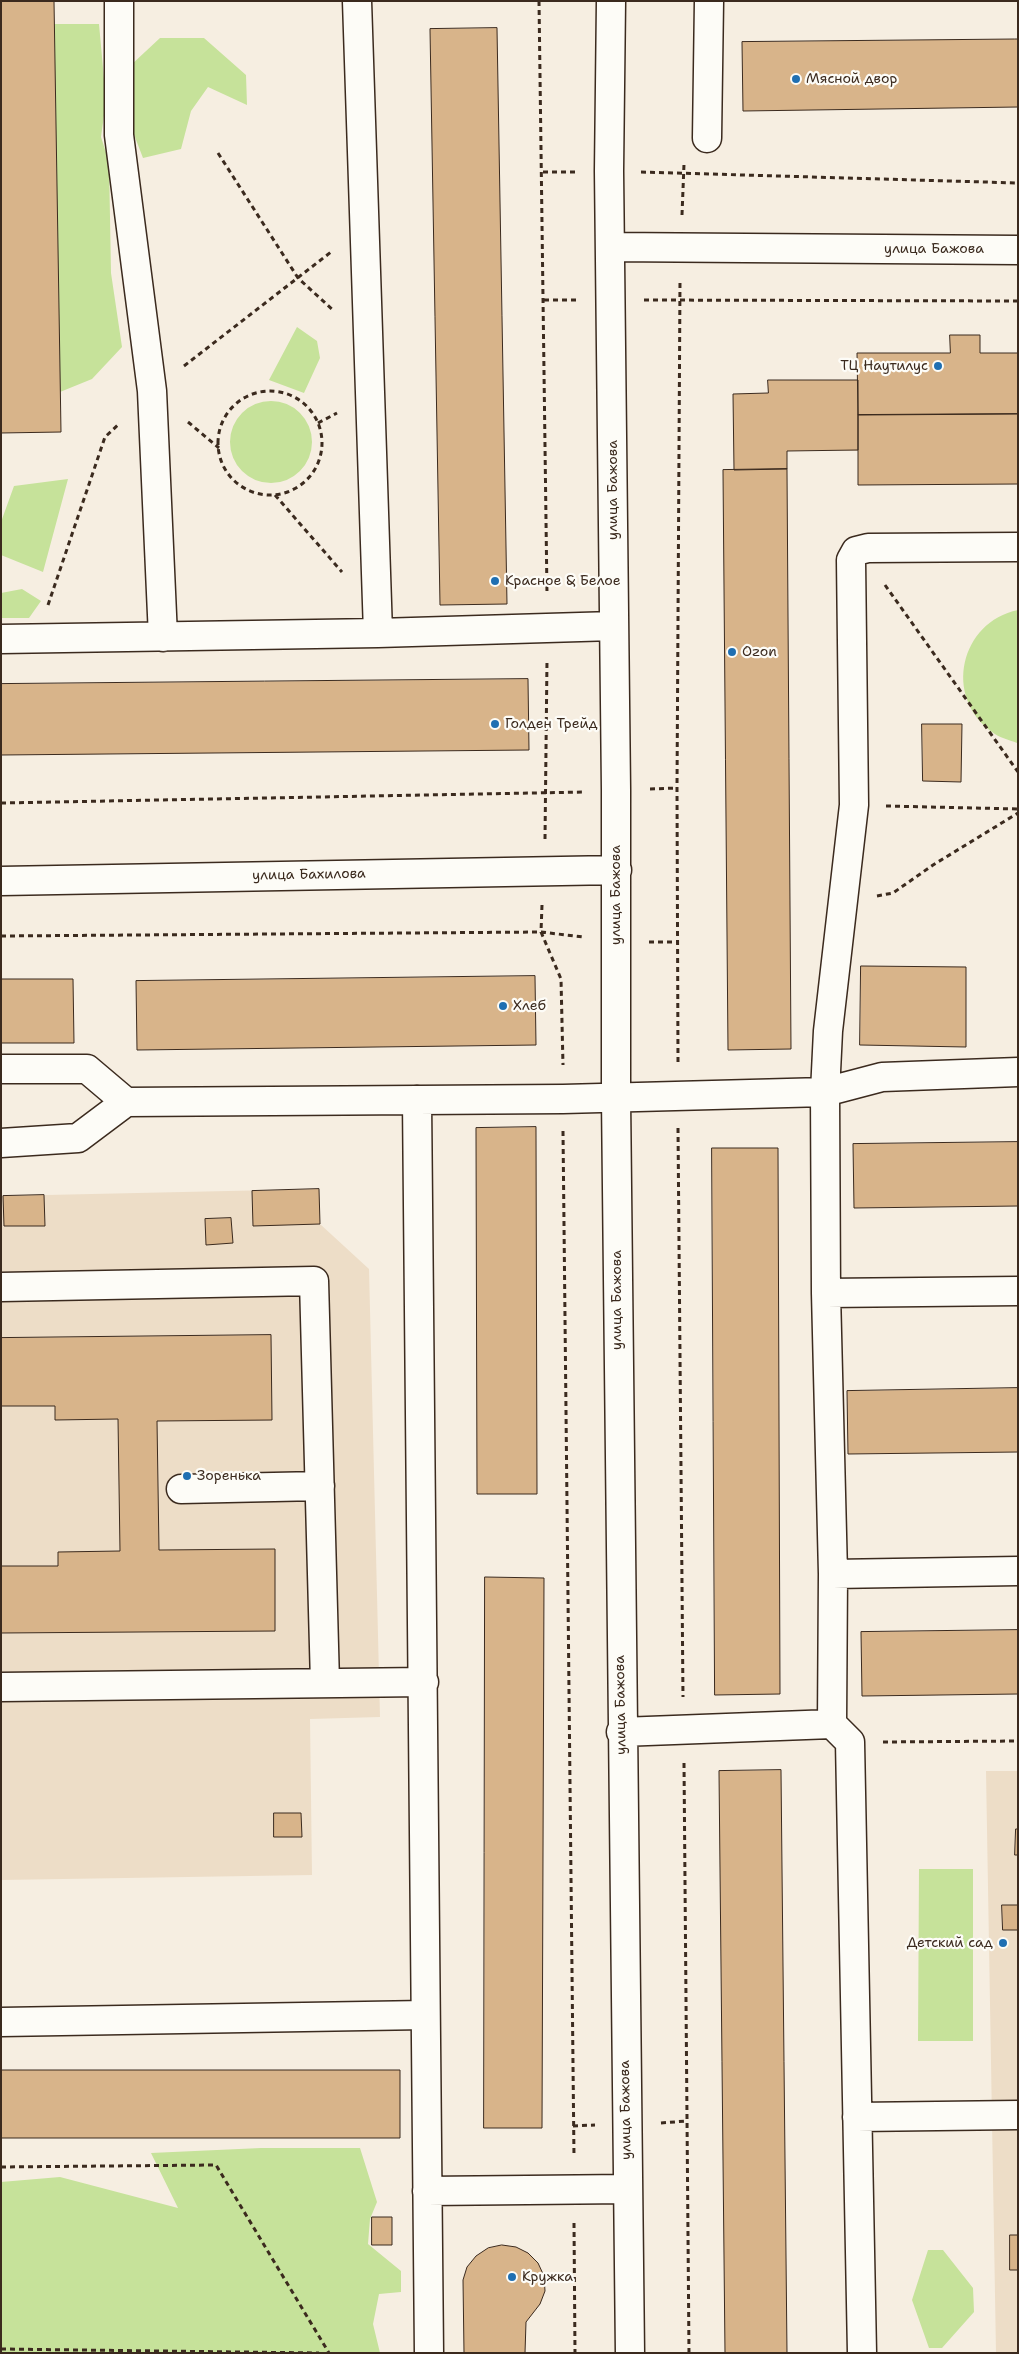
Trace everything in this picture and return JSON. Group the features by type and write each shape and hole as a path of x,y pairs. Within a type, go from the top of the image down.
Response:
{"street":[{"path":"119,1 119,135 152,392 164,637"},
{"path":"357,1 378,623"},
{"name":"улица Бажова","path":"611,1 609,171 616,870 621,1732 630,2353"},
{"path":"707,138 709,1"},
{"name":"улица Бажова","path":"610,247 1018,250"},
{"path":"862,2353 857,2117 833,1574 826,1293 825,1092 828,1031 854,805 851,560 856,551 868,548 1018,547"},
{"path":"1,639 164,637 378,623 547,628 614,626"},
{"name":"улица Бахилова","path":"1,881 616,870"},
{"path":"1,1069 87,1069 126,1102"},
{"path":"1,1143 78,1138 126,1102 563,1099 825,1092 882,1077 1018,1072"},
{"path":"418,1100 429,2353"},
{"path":"1,1287 314,1281 325,1683"},
{"path":"826,1293 1018,1291"},
{"path":"181,1489 320,1486"},
{"path":"833,1574 1018,1572"},
{"path":"1,1687 424,1682"},
{"path":"621,1732 683,1730 841,1733"},
{"path":"1,2022 426,2015"},
{"path":"857,2117 1018,2115"},
{"path":"427,2191 627,2190"}],"path":[{"path":"539,1 543,172 547,628 547,793 541,932 561,979 575,2353"},
{"path":"218,153 298,278 369,344"},
{"path":"685,154 679,298 677,788 689,2353"},
{"path":"543,172 609,171 1018,183"},
{"path":"36,639 105,437 152,392 365,226"},
{"path":"544,300 611,301 679,298 1018,301"},
{"path":"266,391 282,392 297,398 309,409 318,423 322,438 321,455 315,470 305,482 291,491 275,495 259,494 244,488 231,478 223,464 219,448 219,432 226,417 236,404 250,395 266,391"},
{"path":"152,392 219,448"},
{"path":"275,495 378,623"},
{"path":"856,551 896,598 1018,772"},
{"path":"1,803 547,793"},
{"path":"854,805 1018,809"},
{"path":"842,903 893,893 933,865 1018,813"},
{"path":"1,936 541,932 616,941 679,942"},
{"path":"841,1733 1018,1741"},
{"path":"1,2168 216,2165 329,2353"},
{"path":"1,2349 319,2353"}],"shaded area":[{"name":"Зоренька","path":"319,1189 320,1224 369,1269 380,1717 310,1719 312,1875 1,1880 1,1196"},
{"name":"Детский сад","path":"986,1771 1018,1771 1018,2353 996,2353"}],"green space":[{"path":"54,24 99,24 106,101 101,137 109,162 111,273 122,347 92,379 60,392"},
{"path":"160,38 204,38 246,75 247,105 208,87 191,111 181,149 143,158 128,119 131,65"},
{"path":"297,327 317,341 320,358 304,393 269,380"},
{"path":"271,401 287,404 300,413 309,426 312,442 309,458 300,471 287,480 271,483 255,480 242,471 233,458 230,442 233,426 242,413 255,404"},
{"path":"68,479 43,572 1,555 1,522 14,486"},
{"path":"22,589 41,601 29,618 1,618 1,593"},
{"path":"1018,610 1017,743 994,734 977,717 967,700 963,681 965,662 971,645 983,629 998,617"},
{"path":"919,1869 973,1869 973,2041 918,2041"},
{"path":"261,2148 360,2148 377,2202 370,2219 368,2244 401,2271 401,2292 379,2294 373,2324 380,2353 1,2353 1,2182 60,2177 178,2208 151,2153"},
{"path":"928,2250 943,2250 973,2288 974,2312 942,2348 929,2348 912,2300"}],"building":[{"path":"1,1 54,1 61,432 1,433"},
{"path":"497,28 507,604 440,605 430,29"},
{"path":"1018,39 1018,107 743,111 742,42"},
{"name":"ТЦ Наутилус","path":"950,335 980,335 980,353 1018,353 1018,414 858,415 857,353 950,353"},
{"path":"768,380 858,380 858,450 787,451 787,469 734,470 733,394 768,393"},
{"path":"1018,414 1018,484 858,485 858,415"},
{"path":"787,469 791,1049 728,1050 723,470"},
{"path":"528,679 529,750 1,755 1,684"},
{"path":"922,724 962,724 961,782 923,781"},
{"path":"861,966 966,967 966,1047 860,1045"},
{"path":"535,976 536,1045 137,1050 136,981"},
{"path":"1,979 73,979 74,1043 1,1043"},
{"path":"536,1127 537,1494 477,1494 476,1128"},
{"path":"1018,1142 1018,1206 854,1208 853,1144"},
{"path":"712,1148 778,1148 780,1694 715,1695"},
{"path":"319,1189 320,1224 253,1226 252,1191"},
{"path":"44,1195 45,1226 4,1226 3,1196"},
{"path":"231,1218 233,1243 206,1245 205,1219"},
{"path":"271,1335 272,1420 157,1421 159,1550 275,1549 275,1631 1,1633 1,1566 58,1566 58,1552 120,1551 118,1419 55,1420 55,1406 1,1406 1,1338"},
{"path":"1018,1388 1018,1452 848,1454 847,1391"},
{"path":"485,1577 544,1578 542,2128 484,2128"},
{"path":"1018,1630 1018,1694 862,1696 861,1632"},
{"path":"781,1770 787,2353 725,2353 719,1771"},
{"path":"274,1813 301,1813 302,1837 274,1837"},
{"path":"1016,1829 1018,1829 1018,1855 1015,1855"},
{"path":"1002,1905 1018,1905 1018,1930 1003,1930"},
{"path":"1,2070 400,2070 400,2138 1,2138"},
{"path":"372,2217 392,2217 392,2245 372,2245"},
{"path":"1010,2235 1018,2235 1018,2270 1010,2270"},
{"path":"502,2245 516,2247 528,2253 538,2263 544,2276 545,2291 540,2304 526,2322 525,2353 464,2353 463,2280 467,2267 476,2256 488,2248"}],"place":[{"name":"Мясной двор","path":"796,79"},
{"name":"ТЦ Наутилус","path":"938,366"},
{"name":"Красное & Белое","path":"495,581"},
{"name":"Ozon","path":"732,652"},
{"name":"Голден Трейд","path":"495,724"},
{"name":"Хлеб","path":"503,1006"},
{"name":"Зоренька","path":"187,1476"},
{"name":"Детский сад","path":"1003,1943"},
{"name":"Кружка","path":"512,2277"}]}
